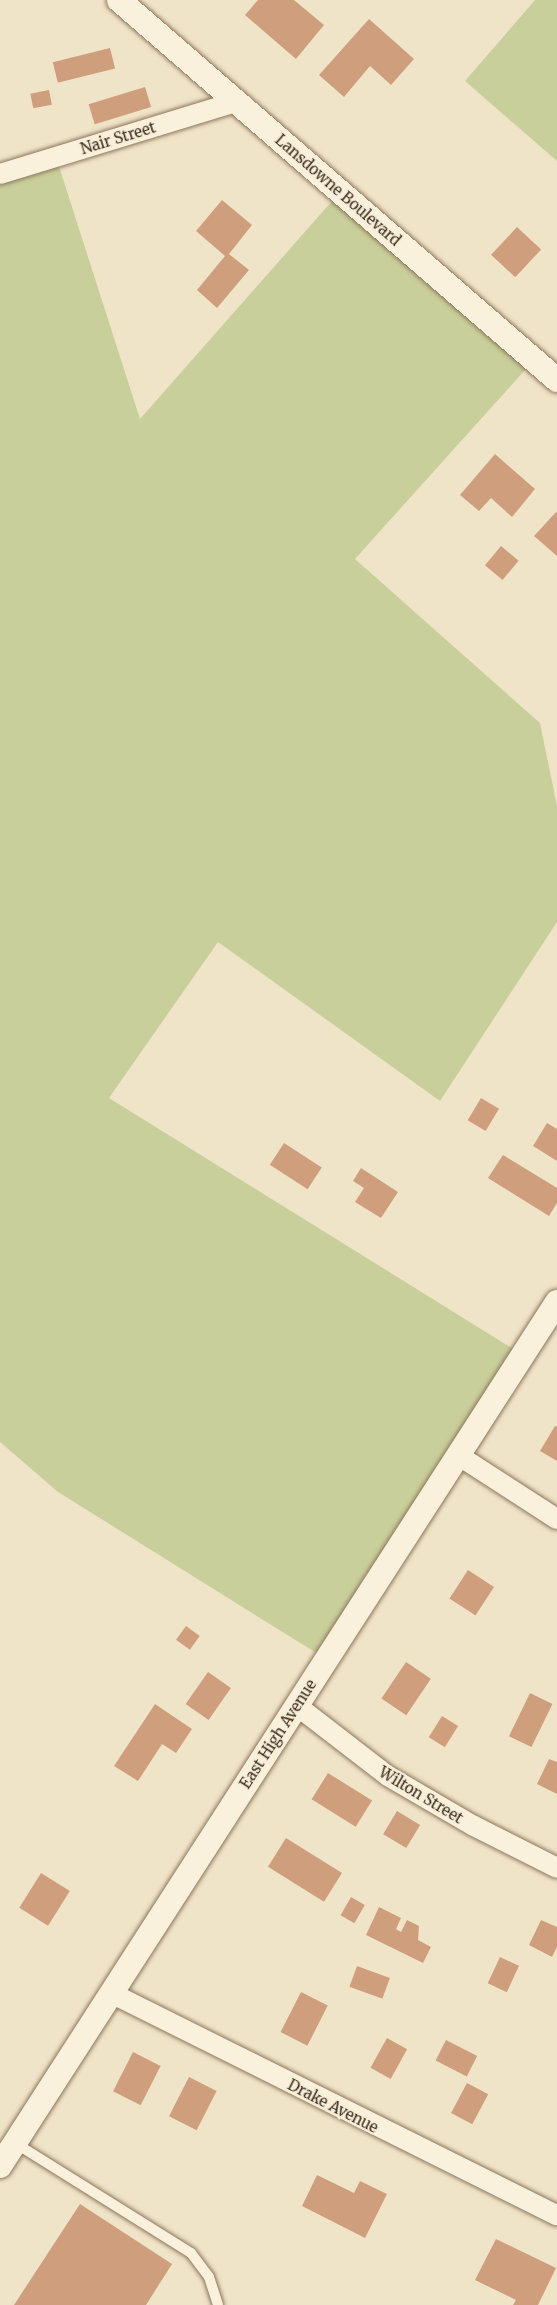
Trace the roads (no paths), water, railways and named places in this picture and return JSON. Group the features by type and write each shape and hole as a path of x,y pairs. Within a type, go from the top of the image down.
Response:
{"street":[{"name":"Lansdowne Boulevard","path":"119,0 557,381"},
{"name":"Nair Street","path":"0,174 236,102"},
{"name":"East High Avenue","path":"0,2166 557,1302"},
{"path":"458,1455 557,1519"},
{"name":"Wilton Street","path":"296,1705 388,1776 474,1826 557,1868"},
{"name":"Drake Avenue","path":"111,1993 557,2215"}],"lane":[{"path":"15,2143 191,2253 209,2277 218,2305"}]}
